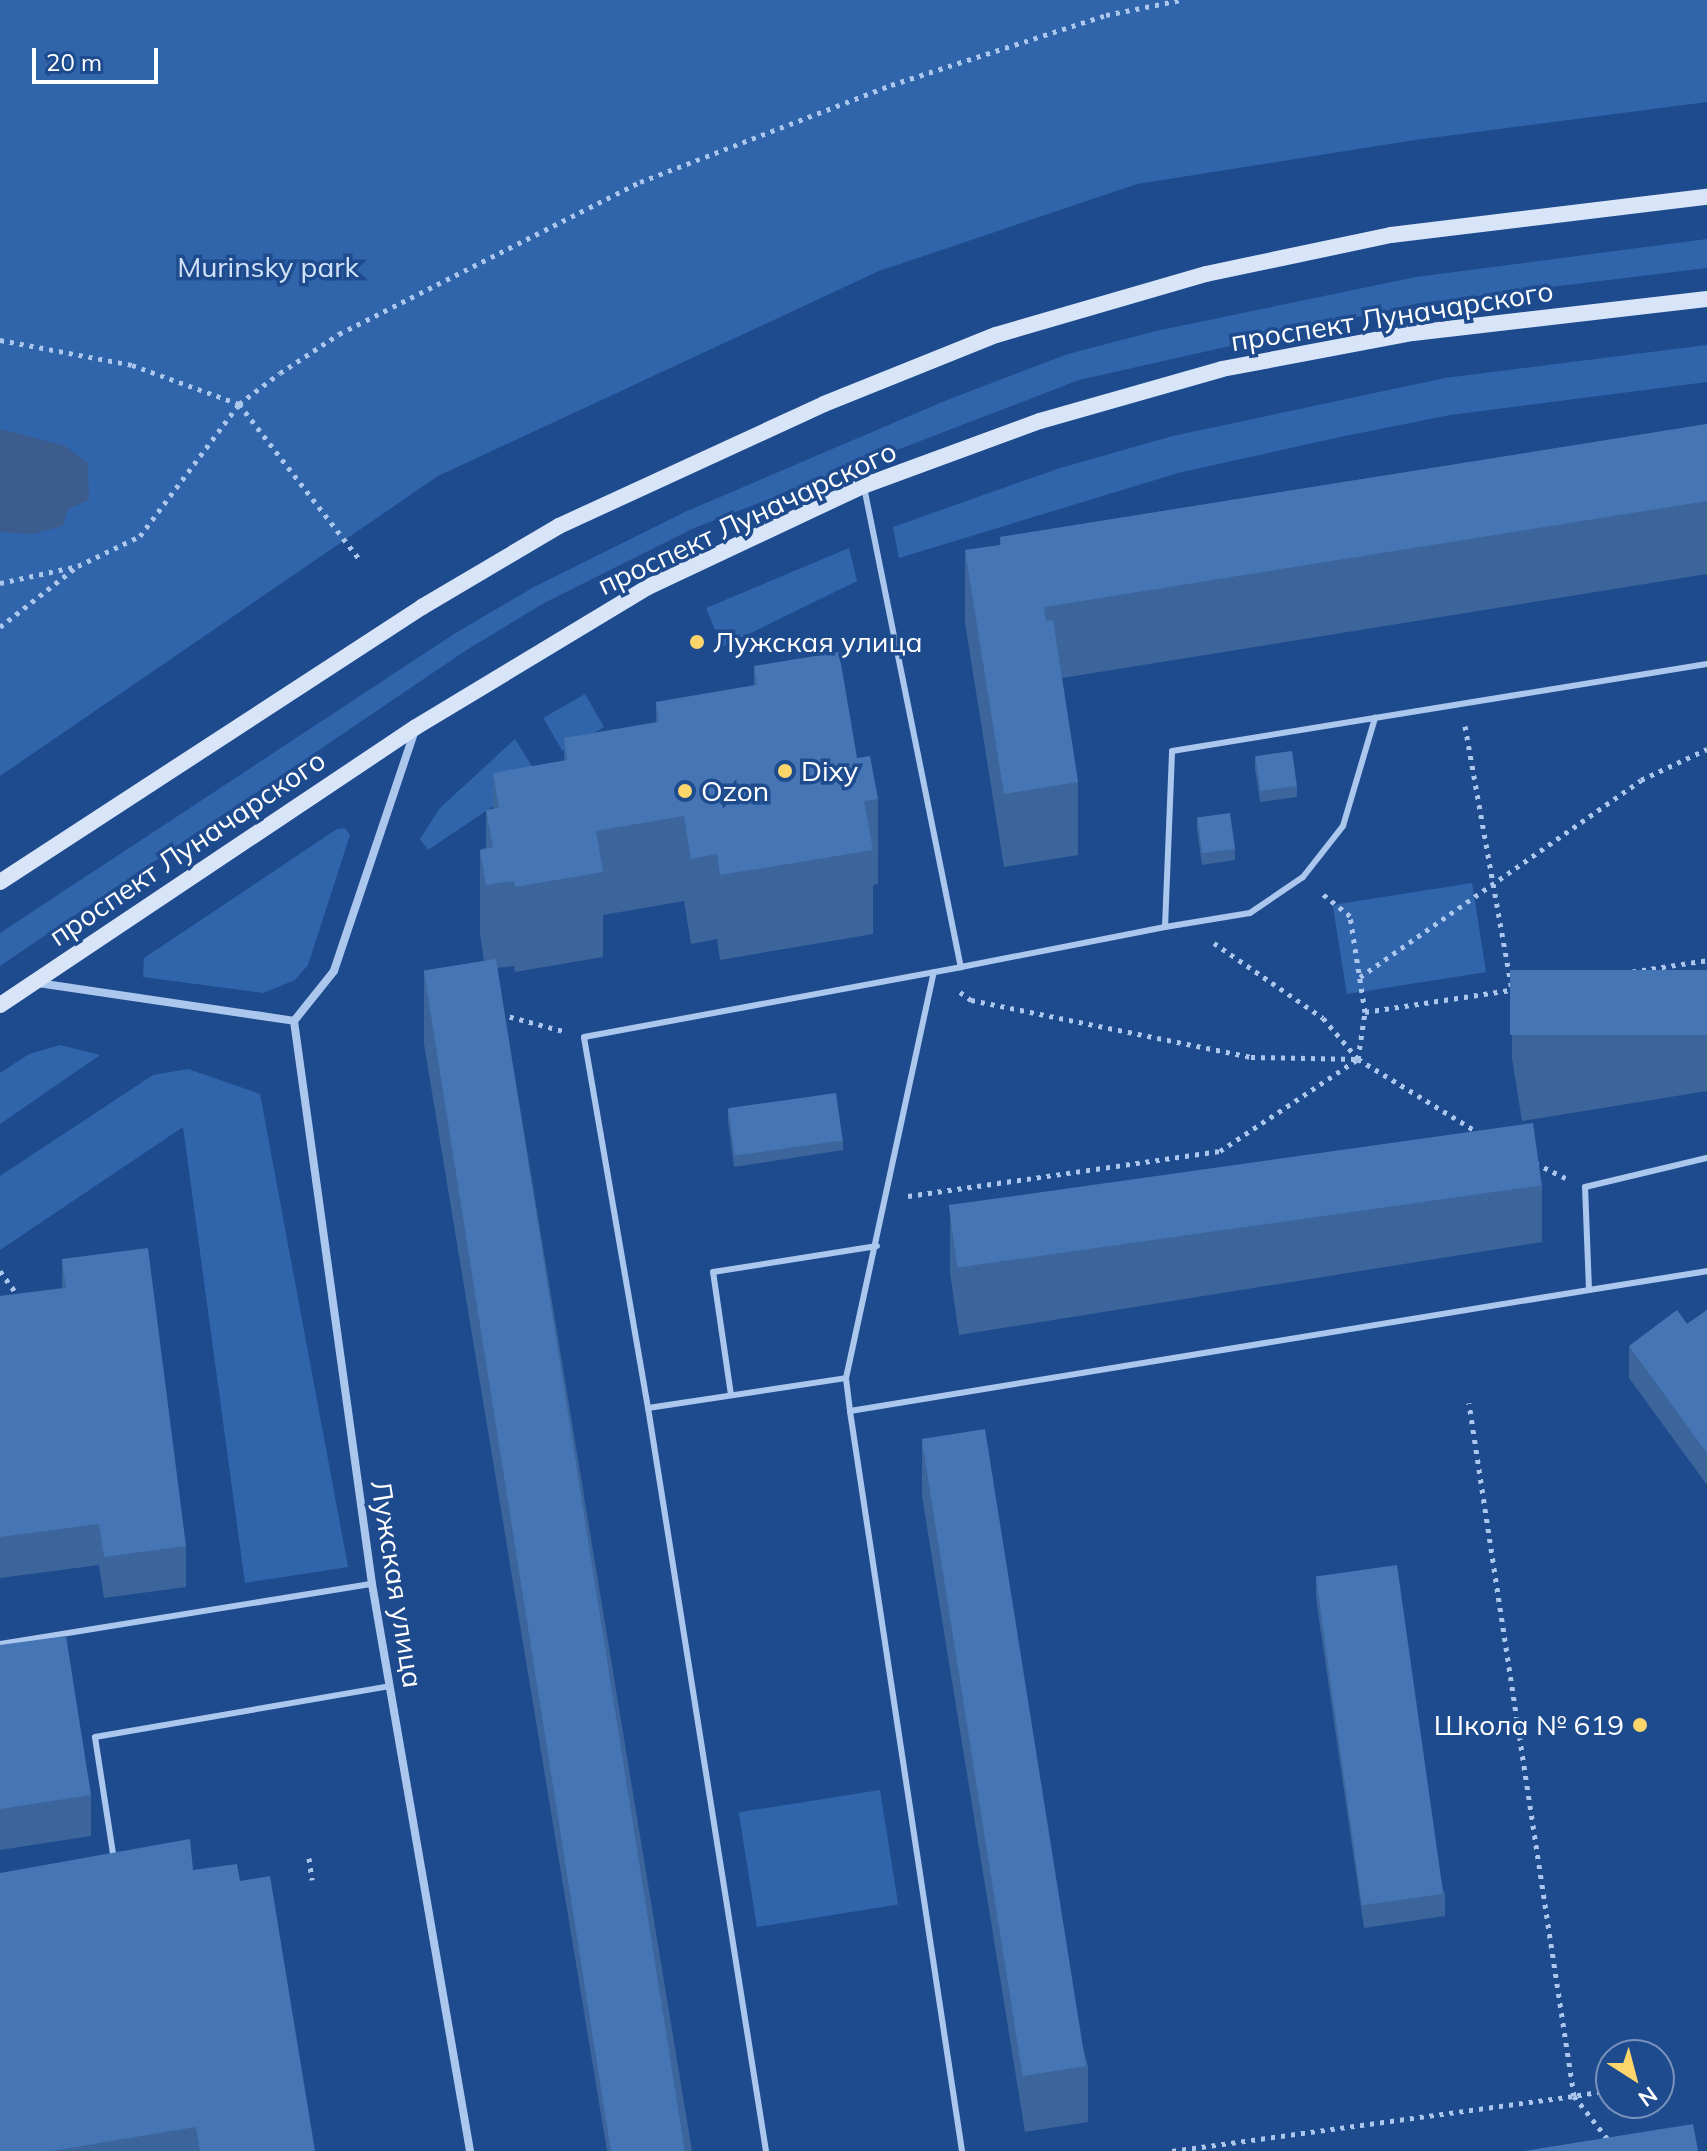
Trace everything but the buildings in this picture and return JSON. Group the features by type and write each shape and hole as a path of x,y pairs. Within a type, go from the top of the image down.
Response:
{"main road":[{"path":"0,882 422,607 559,526 797,416 996,335 1206,274 1391,235 1707,197"},
{"name":"проспект Луначарского","path":"0,1005 416,727 648,587 863,486 1040,421 1222,369 1413,333 1707,299"}],"street":[{"path":"33,983 294,1021 334,971 416,727"},
{"name":"Лужская улица","path":"294,1021 372,1584 470,2151"}],"lane":[{"path":"863,486 961,967"},
{"path":"1165,927 1172,751 1707,664"},
{"path":"766,2151 648,1408 584,1037 1250,913 1303,877 1343,826 1375,718"},
{"path":"934,972 846,1378 962,2151"},
{"path":"1589,1290 1585,1187 1707,1158"},
{"path":"731,1395 713,1272 877,1246"},
{"path":"850,1411 1707,1271"},
{"path":"648,1408 846,1378"},
{"path":"0,1644 372,1584"},
{"path":"100,1867 114,1864 95,1737 390,1686"}],"path":[{"path":"0,627 78,566 140,536 239,404 339,334 710,151 1106,15 1181,0"},
{"path":"0,340 132,365 239,404 361,561"},
{"path":"0,583 78,566"},
{"path":"1461,704 1512,989"},
{"path":"1360,977 1641,780 1707,749"},
{"path":"887,1199 1220,1151 1358,1059 1365,1012 1350,916 1303,877"},
{"path":"1188,924 1323,1018 1358,1059 1494,1141"},
{"path":"1365,1012 1707,960"},
{"path":"934,972 971,1000 1169,1042 1251,1057 1358,1059"},
{"path":"484,1010 584,1037"},
{"path":"1520,1156 1585,1187"},
{"path":"0,1271 16,1293"},
{"path":"1469,1403 1574,2096 1617,2151"},
{"path":"309,1858 312,1880"},
{"path":"1172,2151 1595,2093"}],"green space":[{"name":"Murinsky park","path":"0,0 1707,0 1707,102 1415,140 1137,184 879,271 438,476 0,776"},
{"path":"1707,239 1707,268 1420,303 1079,380 694,528 544,603 465,651 0,966 0,933 454,634 534,587 685,512 947,400 1068,354 1156,331 1416,277"},
{"path":"1707,345 1707,382 1450,415 1345,436 1178,473 899,558 893,527 1060,468 1173,436 1445,378"},
{"path":"849,548 857,581 722,647 706,608"},
{"path":"585,694 604,727 562,751 543,718"},
{"path":"515,739 538,776 428,850 420,839 440,808"},
{"path":"345,828 350,835 308,965 295,980 263,993 143,977 144,958 337,829"},
{"path":"1472,883 1486,972 1347,994 1333,905"},
{"path":"60,1045 100,1055 0,1124 0,1073 29,1054"},
{"path":"188,1069 260,1094 348,1567 245,1583 183,1127 0,1250 0,1176 153,1075"},
{"path":"880,1790 898,1905 757,1927 739,1812"}],"shaded area":[{"path":"0,429 65,446 88,463 89,500 68,509 63,526 32,534 0,532"}],"place":[{"name":"Лужская улица","path":"697,642"},
{"name":"Dixy","path":"785,771"},
{"name":"Ozon","path":"685,791"},
{"name":"Школа № 619","path":"1640,1725"}]}
